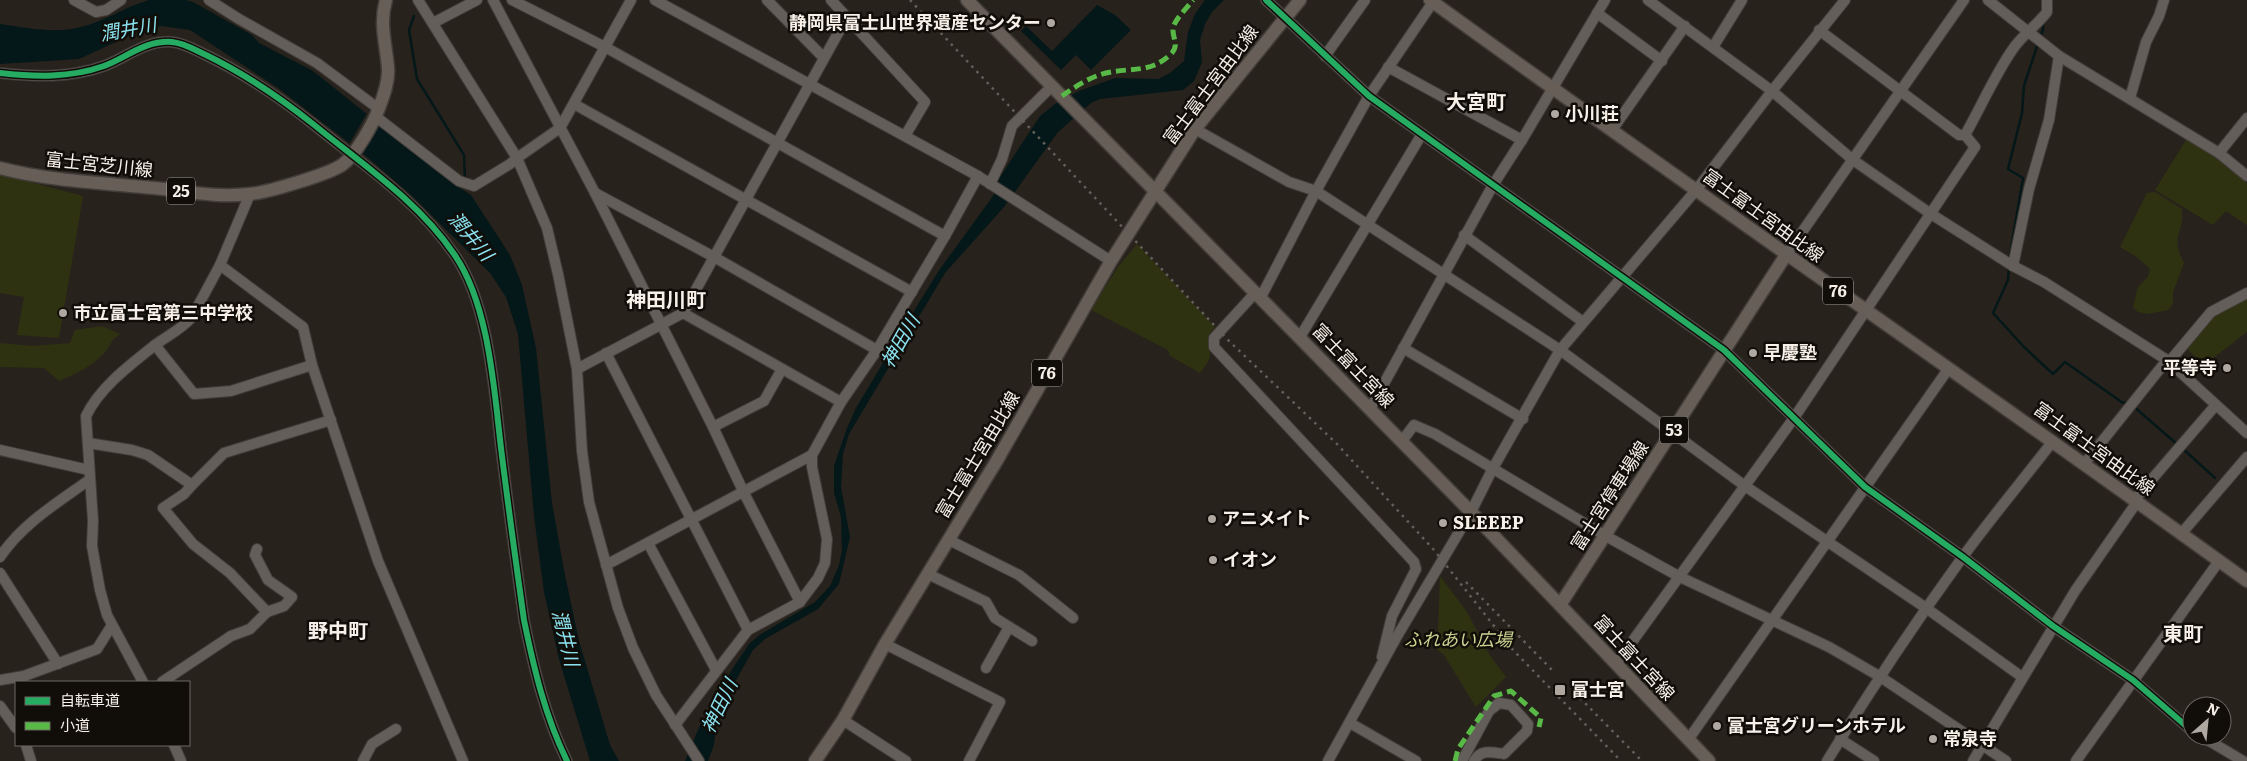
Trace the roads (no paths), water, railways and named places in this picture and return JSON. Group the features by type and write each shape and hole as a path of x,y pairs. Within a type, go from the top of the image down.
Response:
{"main road":[{"name":"富士宮芝川線","path":"0,168 57,179 221,195 250,194 332,171 353,154 376,114 386,87 388,69 383,30 383,10 386,0"},
{"name":"富士富士宮線","path":"967,0 1370,408 1709,761"},
{"name":"富士富士宮由比線","path":"815,761 843,720 885,644 1112,260 1195,129 1300,0"},
{"name":"富士富士宮由比線","path":"1431,1 1786,255 2053,441 2247,581"},
{"name":"富士宮停車場線","path":"1560,605 1786,255"}],"street":[{"path":"74,0 96,12 106,10 121,0"},
{"path":"209,0 317,63 376,114 459,181 474,186 510,164 560,128 631,0"},
{"path":"418,0 517,158 547,228 558,274 576,369 582,451 589,502 618,608 633,648 656,695 700,761"},
{"path":"433,23 476,0"},
{"path":"492,0 595,193 660,325 714,427 744,494 800,602"},
{"path":"512,0 605,47 945,236"},
{"path":"655,0 809,86 978,176 1112,260"},
{"path":"767,0 824,58"},
{"path":"831,0 925,102 905,136"},
{"path":"1266,0 1369,96 1724,350 1865,487 1963,557 2054,626 2132,680 2182,722"},
{"path":"1325,56 1365,0"},
{"path":"1370,408 1444,275 1464,235 1606,0"},
{"path":"1648,0 1772,91 1853,160 1930,214 2013,266 2044,282 2168,361 2247,433"},
{"path":"1713,47 1742,0"},
{"path":"1328,761 1471,512 1492,470 1523,419 1560,350 1697,190 1819,30 1845,0"},
{"path":"1786,255 1964,0"},
{"path":"1988,0 2059,56 2219,153 2247,176"},
{"path":"1965,135 2013,48 2047,12 2046,0"},
{"path":"2130,98 2146,42 2159,16 2164,0"},
{"path":"1379,670 1392,616 1416,569 1414,562 1214,348 1214,338 1258,295 1369,96 1431,1"},
{"path":"1597,13 1662,61"},
{"path":"576,369 683,313 847,17"},
{"path":"1612,130 1685,26"},
{"path":"1819,30 1959,135 1965,135"},
{"path":"0,73 30,76 61,76 106,66 132,51 160,42 184,45 234,69 274,93 353,154 411,204 438,233 455,255 478,310 486,336 515,557 528,638 546,709 567,761"},
{"path":"2013,266 2029,189 2049,120 2059,56"},
{"path":"1388,67 1522,140"},
{"path":"993,186 1012,126 1052,86"},
{"path":"574,104 912,292"},
{"path":"2219,153 2247,118"},
{"path":"1195,129 1289,182 1316,191 1560,350 1745,486 1926,608 2022,678"},
{"path":"1300,337 1422,134"},
{"path":"1616,664 1794,418 1975,147 1965,135"},
{"path":"678,729 716,670 748,630 800,602 818,578 827,555 826,531 812,467 812,455 841,402 877,350 912,292 978,176"},
{"path":"595,193 714,256 877,350"},
{"path":"142,681 107,615 100,590 92,546 93,521 86,416 93,402 104,389 155,345 192,317 220,265 250,194"},
{"path":"1464,235 1583,322"},
{"path":"220,265 303,327 312,365 378,561 463,761"},
{"path":"2084,464 2168,361 2211,312 2247,293"},
{"path":"683,313 841,402"},
{"path":"155,345 194,394 231,391 312,365"},
{"path":"1403,348 1523,419"},
{"path":"606,353 748,630"},
{"path":"1688,740 1949,368"},
{"path":"714,427 764,401 782,369"},
{"path":"1974,761 2075,591 2136,501 2216,406"},
{"path":"267,612 230,573 193,544 163,508 184,494 224,453 332,420"},
{"path":"1402,441 1414,425 1435,434 1492,470 1680,577 1772,619 1828,647 1879,676 2006,761"},
{"path":"1826,761 1879,676 1926,608 2053,441"},
{"path":"88,443 132,450 148,455 192,485"},
{"path":"0,450 89,476"},
{"path":"606,565 744,494 812,455"},
{"path":"2181,534 2247,456"},
{"path":"0,555 10,541 89,476"},
{"path":"948,540 1019,575 1073,618"},
{"path":"648,543 716,670"},
{"path":"164,681 231,636 250,629 267,612 284,606 292,597 268,580 255,555 257,549"},
{"path":"2076,761 2218,561"},
{"path":"0,573 58,664"},
{"path":"928,574 986,602 995,618 1032,641"},
{"path":"0,680 24,676 97,649 112,625"},
{"path":"986,668 1008,627"},
{"path":"885,644 1000,702 968,761"},
{"path":"1462,761 1490,711 1499,703 1511,705 1528,724 1527,731 1504,754 1488,751 1478,754 1474,761"},
{"path":"0,706 15,727"},
{"path":"843,720 906,761"},
{"path":"1350,723 1416,761"},
{"path":"363,761 372,744 396,729"},
{"path":"1840,739 1874,761"},
{"path":"26,746 31,761"},
{"path":"174,746 181,761"},
{"path":"2218,746 2243,761"}],"water":[{"name":"潤井川","path":"149,0 186,0 193,2 252,35 259,43 313,71 457,186 471,195 510,255 522,285 536,348 552,503 579,641 610,745 619,761 590,761 559,659 544,592 534,516 518,334 506,297 490,273 411,195 366,156 278,88 190,30 161,26 135,33 79,59 0,64 0,24 41,30 71,29 98,21"},
{"name":"神田川","path":"1205,0 1224,0 1212,12 1205,24 1200,40 1202,62 1194,81 1183,90 1100,99 1091,103 1058,132 1004,207 945,273 849,434 843,454 841,487 850,537 839,584 818,609 765,639 753,650 717,716 714,745 708,761 685,761 701,723 713,707 731,671 749,644 761,634 815,602 830,586 839,565 842,550 841,517 834,493 834,466 847,428 856,408 920,301 940,269 993,196 1000,177 1040,116 1055,104 1079,91 1115,78 1159,79 1170,73 1184,61 1188,32 1195,14"},
{"path":"1097,5 1115,15 1131,30 1091,70 1076,55 1061,70 1021,31 1026,26 1052,51"}],"waterway":[{"path":"414,16 409,30 417,79 464,155 465,180"},
{"path":"2040,38 2043,30 2043,21"},
{"path":"2009,261 2023,178 2008,169 2022,113 2024,86 2038,43"},
{"path":"2009,266 2008,280 1993,313 2024,347 2053,374 2065,362 2123,403 2128,402"},
{"path":"2133,406 2178,445"},
{"path":"2182,448 2215,478"}],"railway":[{"path":"910,0 1228,340 1336,443 1434,550 1513,650 1621,761"},
{"path":"1466,582 1553,671"},
{"path":"1580,698 1642,761"}],"place":[{"name":"静岡県富士山世界遺産センター","path":"1051,23"},
{"name":"小川荘","path":"1555,114"},
{"name":"市立富士宮第三中学校","path":"63,313"},
{"name":"早慶塾","path":"1753,353"},
{"name":"平等寺","path":"2227,368"},
{"name":"アニメイト","path":"1212,519"},
{"name":"SLEEEP","path":"1443,523"},
{"name":"イオン","path":"1213,560"},
{"name":"富士宮","path":"1560,690"},
{"name":"富士宮グリーンホテル","path":"1717,726"},
{"name":"常泉寺","path":"1933,739"}],"district":[{"name":"大宮町","path":"1476,102"},
{"name":"神田川町","path":"666,300"},
{"name":"野中町","path":"338,631"},
{"name":"東町","path":"2183,634"}],"park label":[{"name":"ふれあい広場","path":"1458,640"}]}
